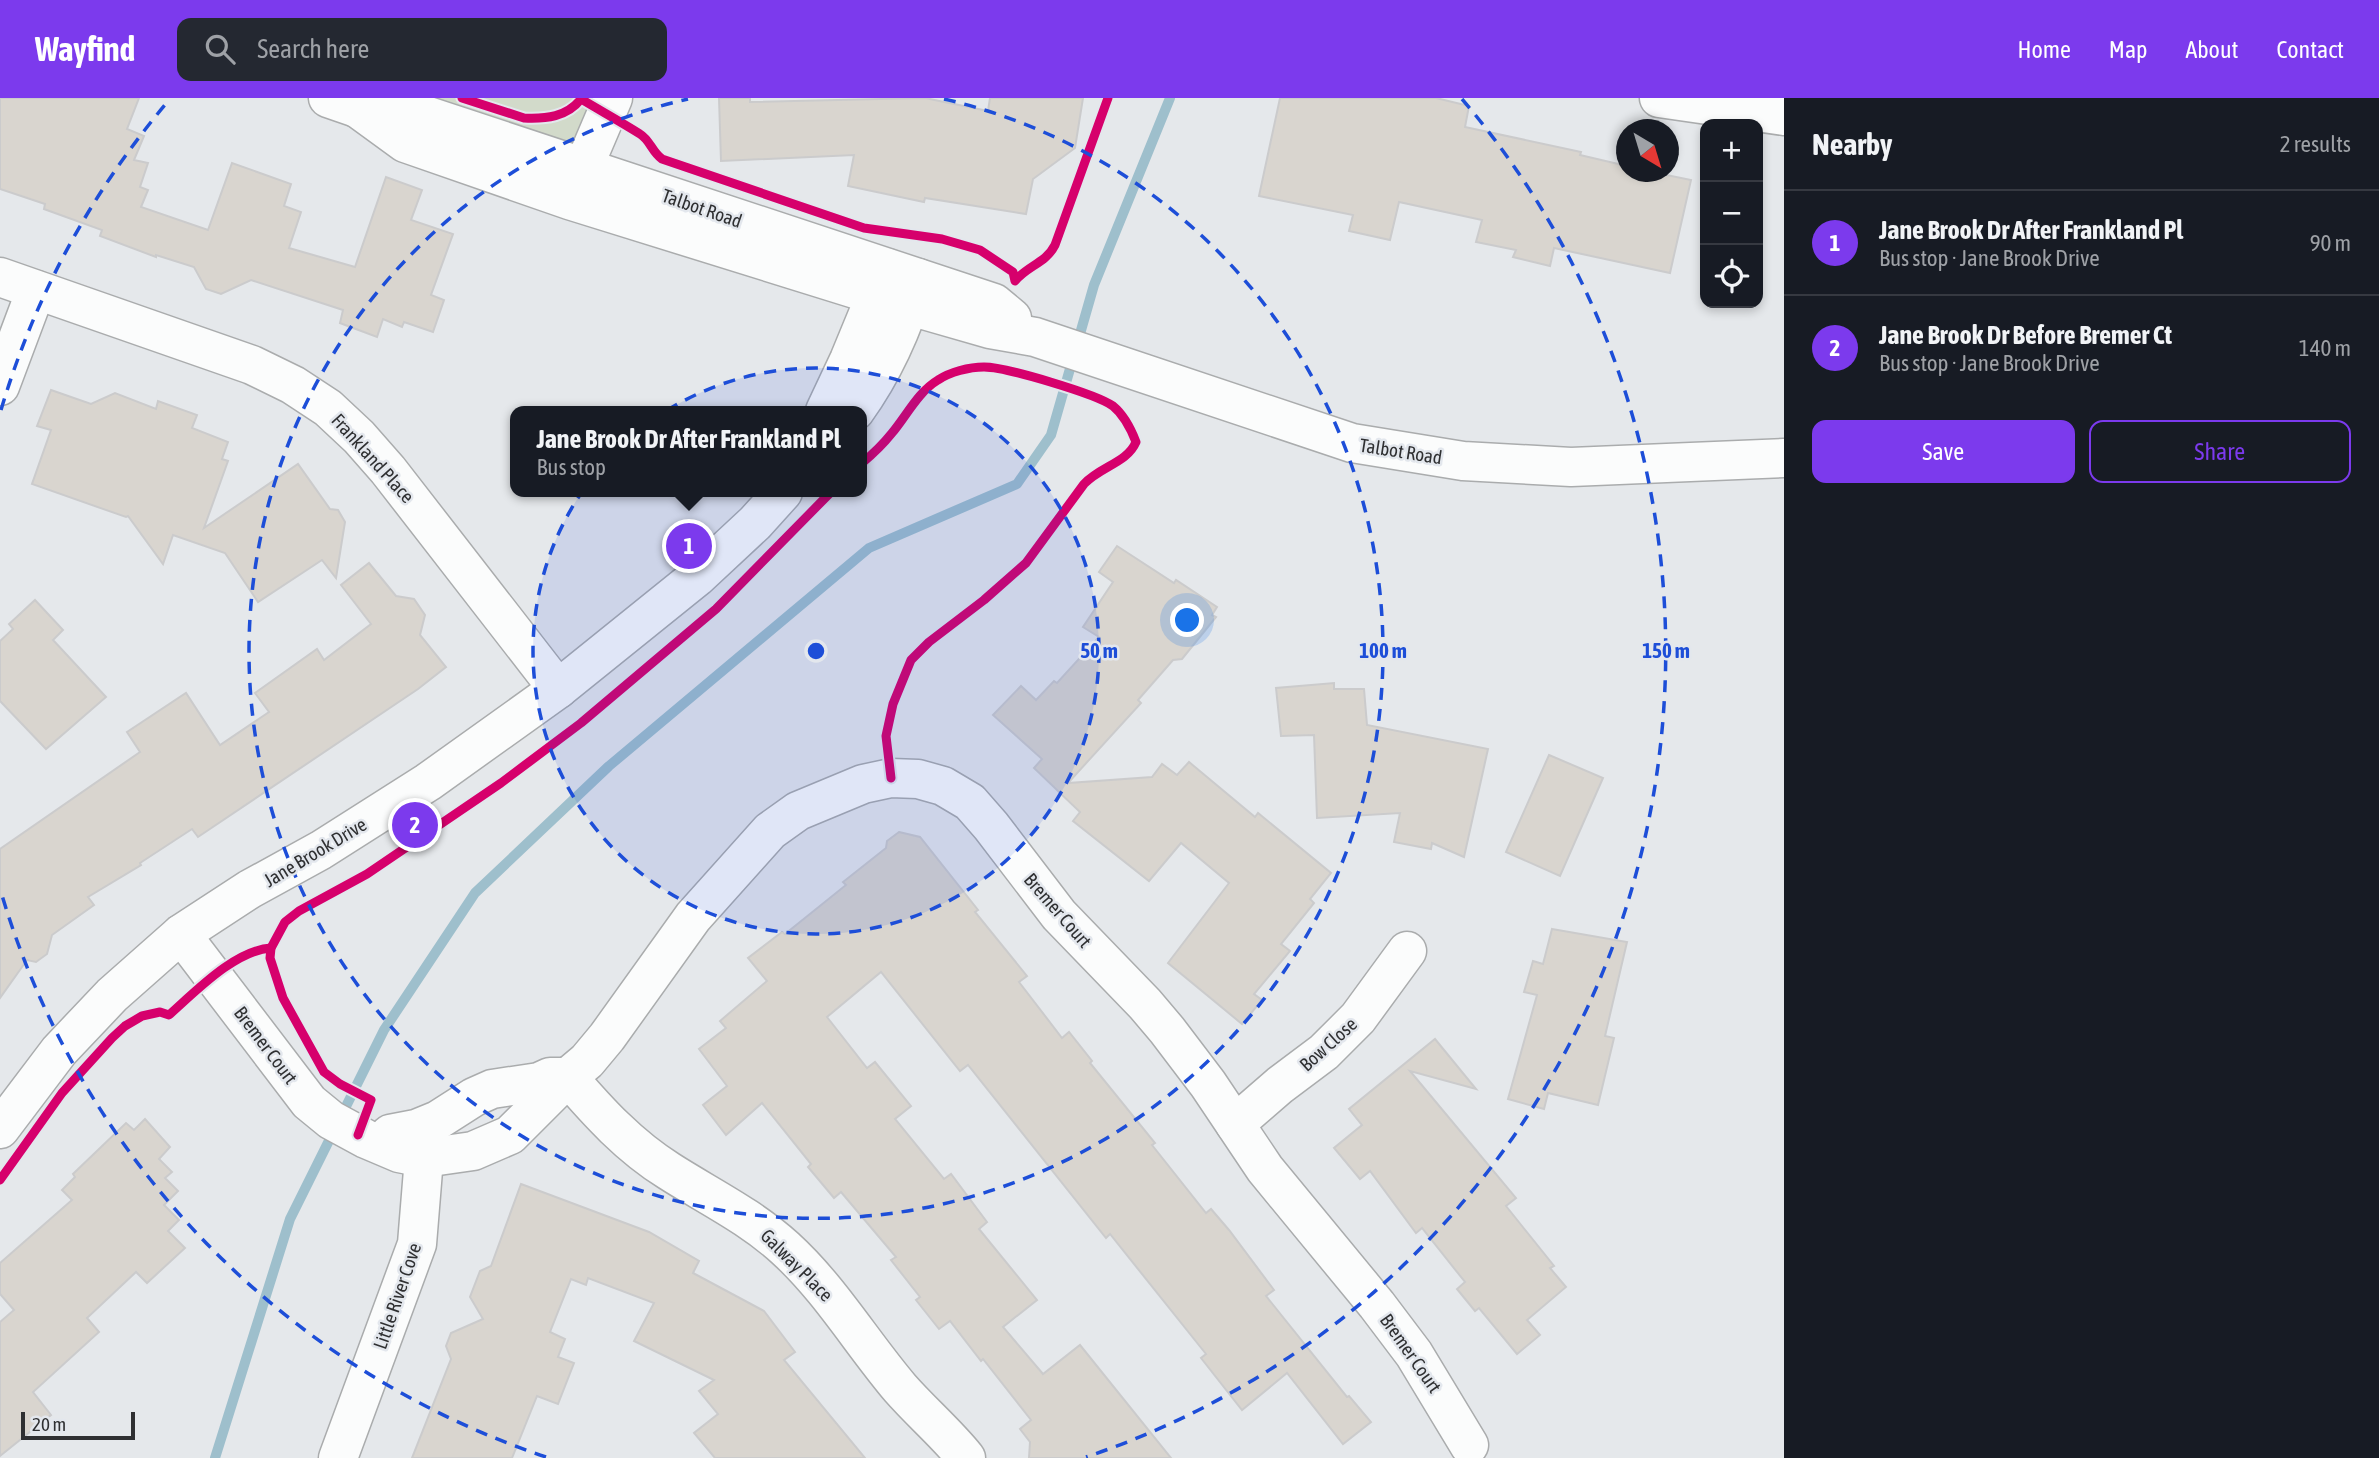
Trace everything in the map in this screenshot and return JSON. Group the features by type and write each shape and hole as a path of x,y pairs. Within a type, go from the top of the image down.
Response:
{"street":[{"path":"576,184 613,98"},
{"path":"1659,98 1784,116"},
{"name":"Talbot Road","path":"343,103 405,143 576,184 898,287 995,303 1035,337 1352,443 1463,461 1571,467 1784,458"},
{"name":"Frankland Place","path":"0,277 252,365 293,385 328,408 359,437 388,470 558,689"},
{"path":"828,406 898,287"},
{"path":"858,406 888,357 898,287"},
{"path":"0,386 36,290"},
{"name":"Jane Brook Drive","path":"0,1129 59,1051 112,995 181,934 250,889 321,850 428,782 558,689 697,577 755,523 778,497"},
{"name":"Bremer Court","path":"181,934 309,1102 331,1120 366,1139 473,1151 510,1135 587,1061 693,917 770,831 798,811 863,784 891,778 918,779 943,786 970,802 1059,915 1167,1030 1265,1169 1415,1354 1469,1445"},
{"name":"Bow Close","path":"1235,1124 1324,1052 1358,1018 1407,951"},
{"name":"Bremer Court","path":"420,1144 438,1120 474,1097 492,1089 539,1082 550,1077 568,1077"},
{"name":"Galway Place","path":"568,1077 601,1116 635,1146 668,1171 753,1222 784,1247 816,1278 901,1389 966,1458"},
{"name":"Little River Cove","path":"338,1458 409,1272 417,1244 420,1144"}],"green space":[{"path":"328,98 613,98 582,168"}],"building":[{"path":"0,98 139,98 127,129 144,136 134,160 148,163 140,187 148,190 141,207 208,230 232,163 291,184 284,206 301,212 289,248 355,267 386,177 422,190 411,220 453,234 431,295 444,300 433,332 404,322 402,327 383,319 377,337 340,323 343,310 251,280 221,294 206,289 194,267 156,257 100,236 102,230 44,209 45,204 0,189"},
{"path":"719,98 750,98 750,102 925,98 988,111 990,98 1083,98 1075,148 1033,179 1026,214 925,198 924,202 848,186 854,155 721,161"},
{"path":"1280,98 1436,98 1469,106 1465,127 1581,152 1580,155 1616,163 1616,182 1679,182 1679,178 1691,180 1670,273 1554,248 1550,266 1513,257 1516,250 1476,242 1482,220 1399,202 1390,240 1349,231 1353,215 1259,196"},
{"path":"51,390 91,404 115,393 156,409 158,401 197,415 192,428 228,442 222,459 228,461 204,528 298,464 330,509 338,510 345,522 336,578 322,560 258,602 225,553 173,535 163,564 128,516 32,484 51,430 37,426"},
{"path":"1117,546 1217,607 1212,615 1216,617 1182,659 1173,660 1138,700 1141,703 1068,783 1152,777 1162,764 1177,775 1189,762 1255,817 1258,813 1331,873 1310,899 1314,903 1281,944 1290,951 1254,994 1262,1000 1242,1024 1168,963 1229,883 1181,843 1149,881 1073,821 1080,812 1034,768 1042,759 993,715 1021,686 1036,700 1054,681 1057,683 1099,637 1083,627 1113,582 1099,572"},
{"path":"369,563 396,596 414,599 425,615 420,635 446,667 418,689 198,837 192,829 140,863 141,865 88,897 94,905 52,935 47,954 36,962 27,960 0,998 0,849 140,752 127,732 186,693 220,745 269,712 255,693 317,649 324,660 371,624 341,585"},
{"path":"35,600 63,630 53,640 106,697 46,749 0,701 0,641 13,629 9,624"},
{"path":"1334,683 1334,689 1364,689 1367,725 1488,749 1464,857 1432,843 1431,849 1394,842 1400,813 1317,818 1314,735 1281,736 1276,688"},
{"path":"1549,755 1603,778 1560,876 1506,852"},
{"path":"899,832 920,837 978,910 975,912 1027,976 1019,982 1062,1038 1069,1032 1206,1213 1211,1209 1229,1230 1274,1290 1266,1296 1347,1397 1349,1396 1371,1422 1343,1444 1287,1373 1242,1410 1201,1358 1206,1354 1110,1234 1106,1238 968,1065 960,1071 881,972 827,1017 867,1068 875,1062 911,1106 895,1119 944,1179 951,1174 987,1222 979,1229 1037,1300 1003,1327 1043,1374 1080,1345 1171,1458 1029,1458 1030,1442 1020,1429 1031,1420 950,1321 939,1329 916,1300 920,1297 891,1260 896,1257 841,1192 834,1198 808,1167 811,1164 762,1103 726,1135 703,1105 727,1086 699,1049 726,1028 720,1021 767,981 748,958 782,932 785,934 846,885 843,882 886,848 887,841"},
{"path":"1552,929 1627,942 1605,1036 1614,1038 1598,1105 1548,1093 1544,1109 1508,1099 1537,995 1524,992 1533,961 1543,964"},
{"path":"1435,1039 1476,1089 1410,1071 1516,1198 1506,1206 1554,1266 1550,1268 1566,1287 1527,1320 1540,1335 1517,1354 1479,1308 1475,1311 1457,1289 1465,1282 1422,1228 1416,1233 1370,1171 1360,1179 1334,1148 1362,1125 1349,1109"},
{"path":"145,1119 170,1147 159,1159 172,1172 165,1178 178,1191 164,1205 179,1220 168,1231 185,1248 147,1283 136,1272 87,1318 99,1332 33,1392 51,1415 0,1456 0,1322 14,1310 0,1294 0,1263 72,1200 62,1190 75,1177 73,1174 126,1123 134,1130"},
{"path":"521,1184 649,1232 699,1261 693,1273 764,1311 795,1352 784,1360 865,1458 715,1458 694,1433 718,1414 699,1391 714,1380 634,1341 654,1303 588,1278 586,1285 571,1279 550,1332 565,1339 558,1357 574,1363 558,1404 537,1396 512,1458 412,1458 451,1359 446,1346 451,1333 483,1319 470,1297 480,1271 491,1266"}],"waterway":[{"path":"215,1458 290,1219 384,1030 475,893 609,766 869,548 1017,484 1051,435 1094,285 1170,98"}],"cycle path":[{"path":"462,98 524,118 563,113 581,99 643,137 662,159 864,228 942,239 980,250 1013,272 1015,281 1047,256 1055,245 1108,98"},
{"path":"867,458 885,441 931,385 954,372 978,367 1030,376 1103,401 1121,414 1136,442 1120,460 1084,484 1026,563 984,600 929,642 911,660 893,704 886,736 891,778"},
{"path":"358,1135 371,1100 340,1084 324,1072 283,998 270,958 271,948 285,922 299,911 367,874 501,783 581,723 716,609 826,497"},
{"path":"0,1180 62,1093 125,1026 142,1016 160,1012 169,1015 230,964 244,956 271,948"}],"place":[{"name":"Jane Brook Dr After Frankland Pl","path":"689,546"},
{"name":"Jane Brook Dr Before Bremer Ct","path":"415,825"}]}
